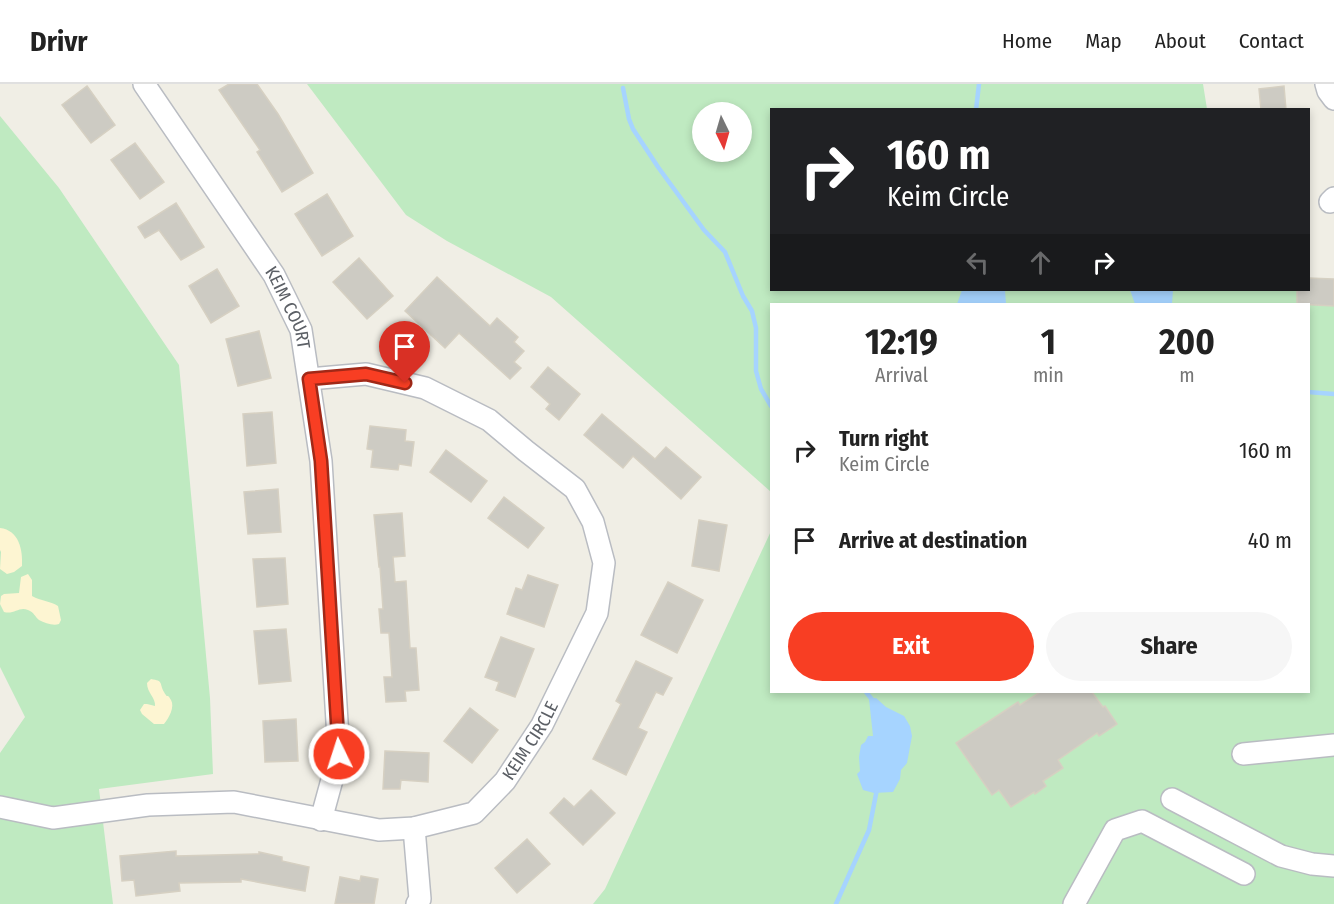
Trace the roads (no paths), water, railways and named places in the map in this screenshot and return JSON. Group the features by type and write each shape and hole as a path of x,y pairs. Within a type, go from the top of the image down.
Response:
{"street":[{"name":"KEIM COURT","path":"144,84 274,275 301,330 321,461 339,754 321,820"},
{"path":"1326,84 1328,92 1334,99"},
{"name":"KEIM CIRCLE","path":"0,807 53,818 148,805 234,802 380,831 414,828 474,813 505,781 542,724 597,613 604,563 593,522 575,489 526,452 489,420 425,388 366,374 309,379"},
{"path":"1244,754 1334,745"},
{"path":"1172,799 1281,856 1312,864 1334,866"},
{"path":"1074,904 1115,831 1142,822 1244,874"},
{"path":"414,828 420,899 417,904"}],"water":[{"path":"962,291 1005,291 1006,303 957,303"},
{"path":"1130,291 1173,291 1172,303 1135,303"},
{"path":"876,698 886,707 904,716 910,726 912,736 907,763 901,770 900,779 893,792 874,793 863,790 857,774 860,771 861,745 868,736 873,736 869,699"}],"waterway":[{"path":"976,108 979,84"},
{"path":"623,88 633,129 704,230 725,252 743,296 752,311 756,328 756,371 761,389 770,404"},
{"path":"1310,392 1334,394"},
{"path":"867,693 874,702"},
{"path":"836,904 869,830 877,789"}]}
